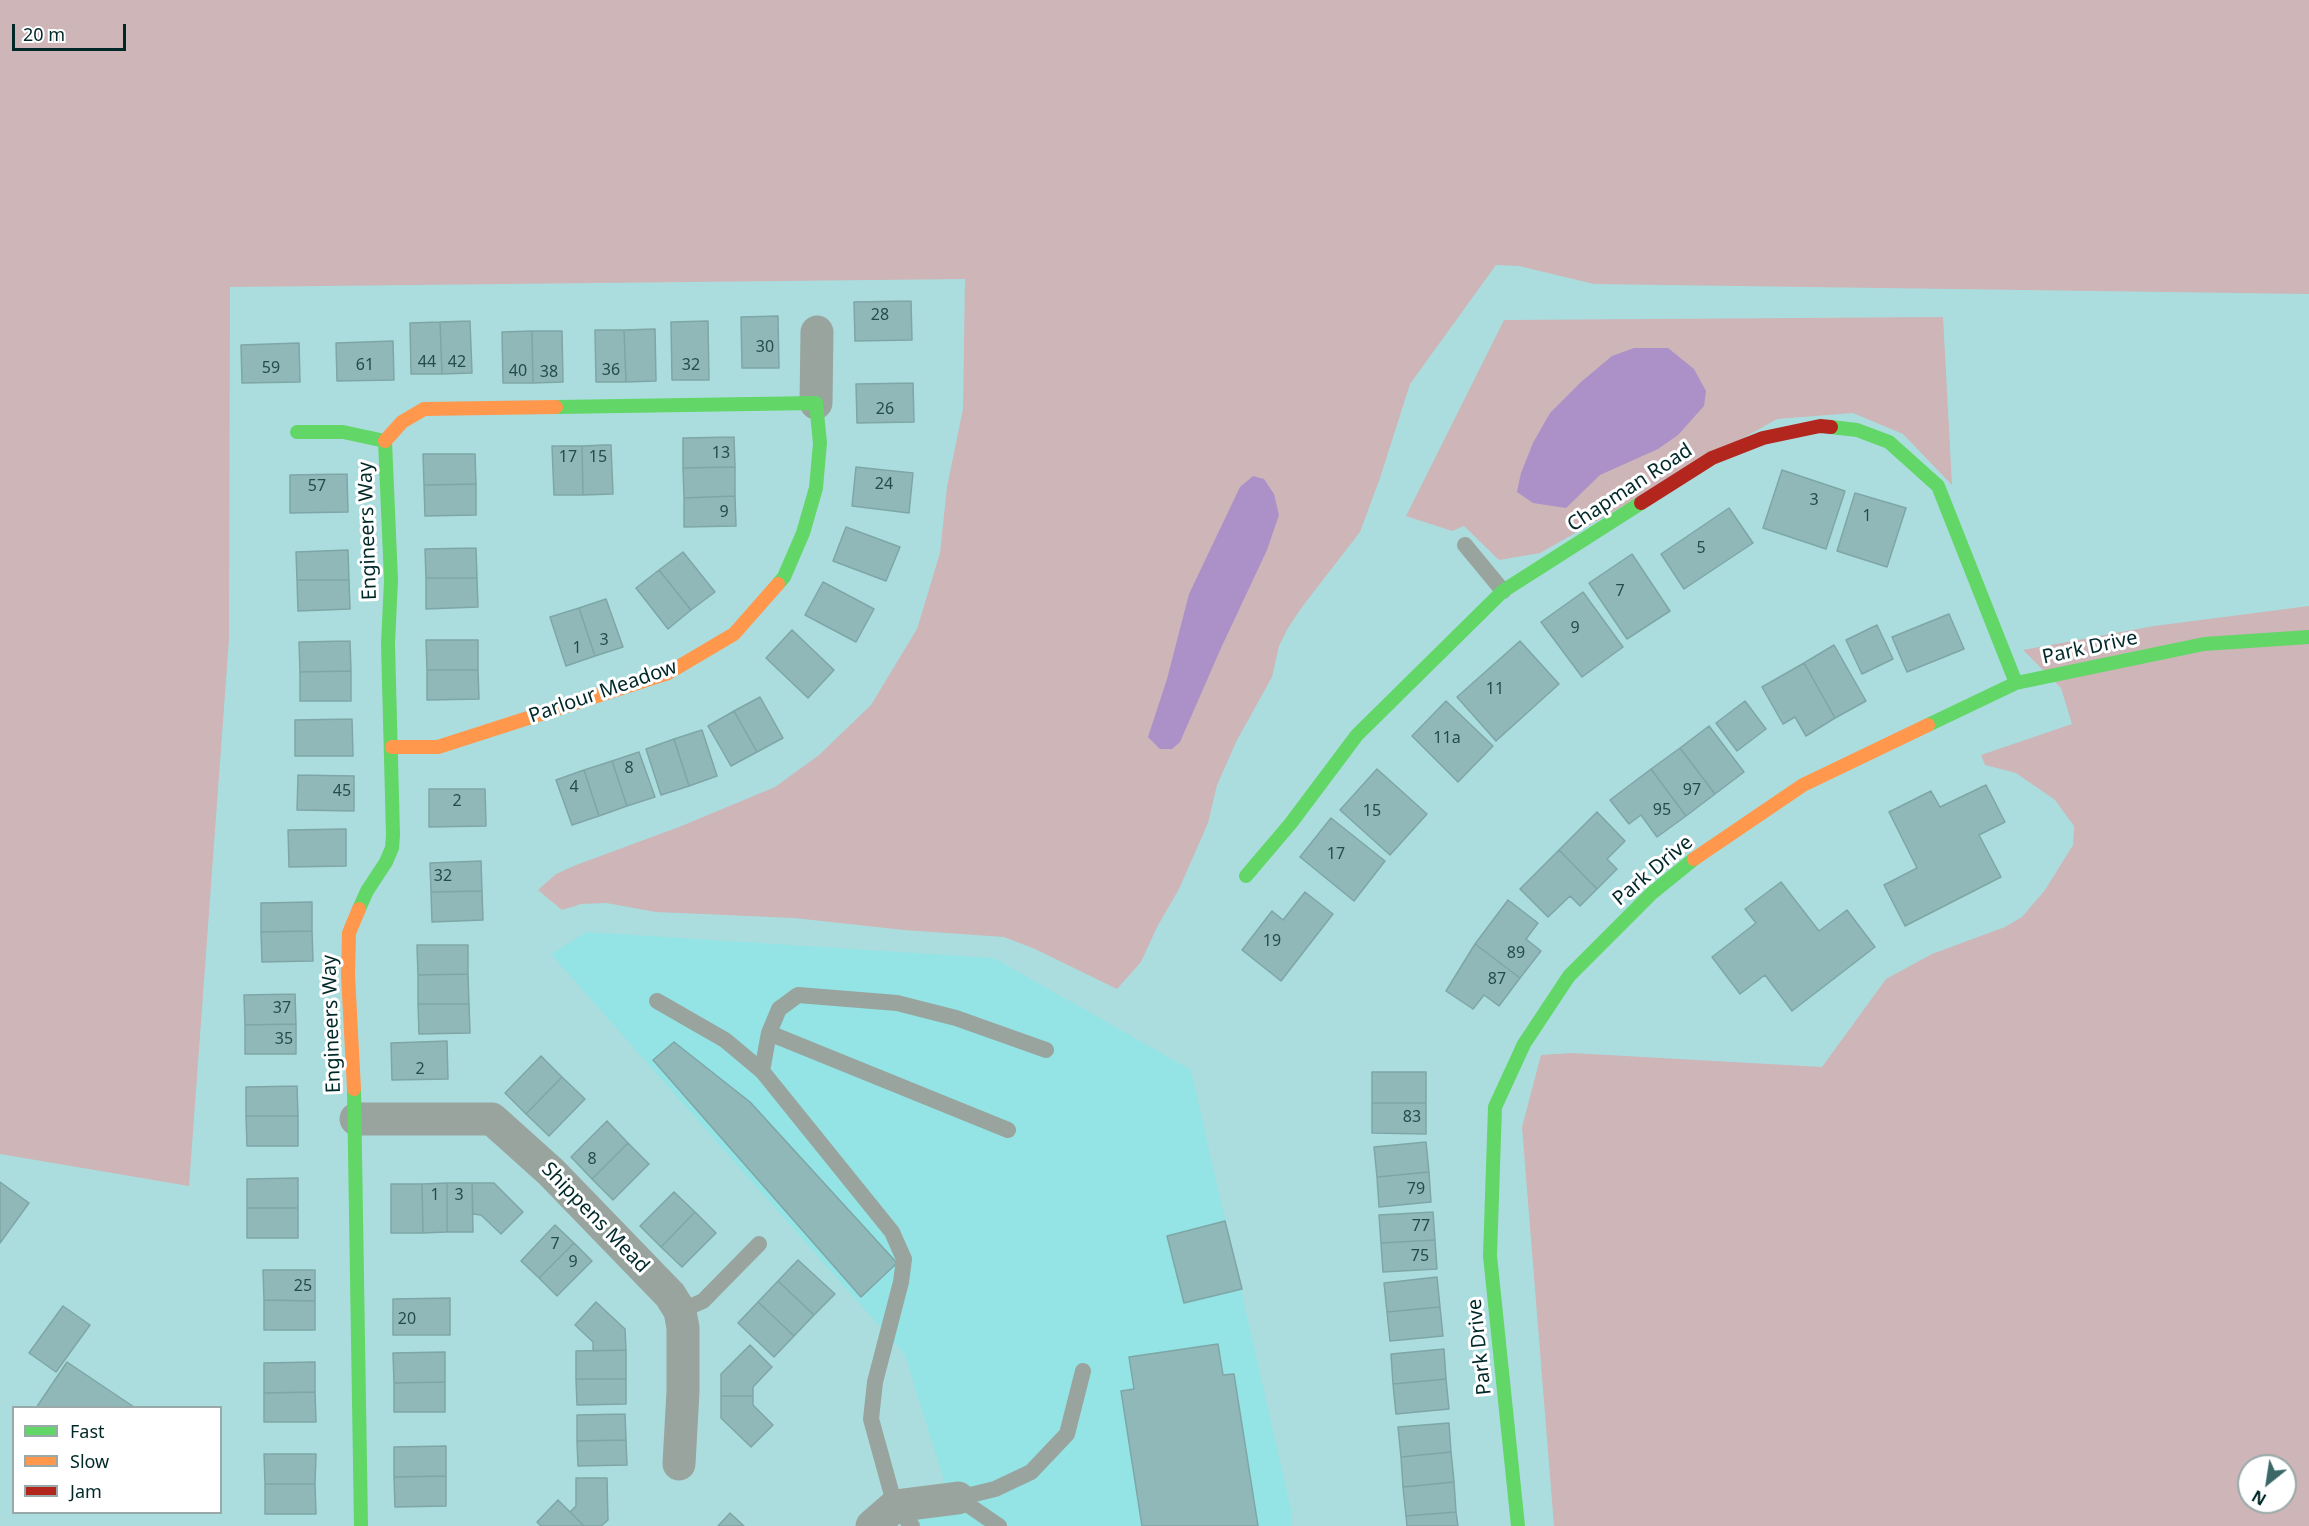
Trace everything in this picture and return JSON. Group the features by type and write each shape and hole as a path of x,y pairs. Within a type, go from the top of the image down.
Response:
{"street":[{"name":"Parlour Meadow","path":"392,747 438,747 668,673 734,634 784,577 803,533 816,488 820,443 816,403 817,332"},
{"path":"385,441 402,422 424,409 816,403"},
{"name":"Chapman Road","path":"1246,876 1291,823 1357,735 1503,591 1712,458 1764,438 1820,426 1857,430 1889,441 1938,486 2016,683"},
{"name":"Engineers Way","path":"297,432 343,432 385,441 391,580 388,644 392,747 392,848 357,910 349,933 348,975 356,1119 361,1526"},
{"name":"Park Drive","path":"1518,1526 1490,1256 1495,1107 1524,1044 1569,976 1652,892 1677,871 1803,785 2016,683 2204,644 2309,637"},
{"name":"Shippens Mead","path":"356,1119 492,1119 562,1182 670,1295 680,1311"},
{"path":"679,1464 683,1391 683,1328 680,1311"},
{"path":"893,1519 958,1498"}],"lane":[{"path":"1465,545 1503,591"},
{"path":"762,1071 769,1033 779,1010 798,995 897,1004 956,1018 1046,1050"},
{"path":"657,1001 725,1040 762,1071 892,1232 904,1259 875,1382 871,1419 893,1519"},
{"path":"769,1033 1008,1130"},
{"path":"680,1311 703,1301 759,1244"},
{"path":"958,1498 996,1489 1031,1472 1067,1434 1083,1371"},
{"path":"958,1498 999,1526"}],"shaded area":[{"path":"0,0 2309,0 2309,294 1594,284 1519,266 1496,265 1410,384 1360,532 1288,628 1279,646 1272,677 1237,740 1217,785 1208,823 1179,889 1157,927 1141,962 1117,989 1035,949 1004,937 904,930 794,918 656,912 606,903 581,904 562,910 538,890 556,874 576,865 679,827 775,787 819,755 871,705 917,629 940,553 947,487 963,409 965,279 230,287 229,639 189,1186 0,1154"},
{"path":"1943,317 1952,485 1903,434 1853,413 1777,419 1540,553 1499,560 1464,526 1452,531 1406,516 1504,320"},
{"path":"1634,348 1668,348 1694,369 1706,391 1704,406 1678,435 1658,449 1600,475 1566,508 1533,503 1517,492 1521,473 1533,443 1550,413 1581,382 1612,356"},
{"path":"1253,476 1264,479 1274,494 1279,515 1267,550 1180,742 1172,749 1160,749 1148,737 1167,679 1189,594 1240,487"},
{"path":"2309,606 2309,1526 1554,1526 1522,1127 1541,1055 1572,1053 1822,1067 1886,979 1932,954 2005,927 2022,917 2045,890 2073,845 2074,826 2055,800 2016,773 1985,765 1981,755 2072,724 2061,688 2023,650 2154,626"},
{"path":"587,932 994,958 1191,1070 1292,1514 1292,1526 904,1526 946,1487 905,1355 551,954"}],"building":[{"path":"911,301 912,340 855,341 854,302"},
{"path":"778,316 779,368 742,368 741,317"},
{"path":"470,321 472,373 442,374 440,322"},
{"path":"708,321 709,380 672,380 671,322"},
{"path":"440,322 442,374 411,374 410,323"},
{"path":"655,329 656,381 626,382 624,330"},
{"path":"595,330 624,330 626,382 596,382"},
{"path":"532,331 562,331 563,382 533,383"},
{"path":"532,331 533,383 503,383 502,332"},
{"path":"393,341 394,380 337,381 336,343"},
{"path":"299,343 300,382 242,383 241,345"},
{"path":"913,383 914,422 857,423 856,384"},
{"path":"734,437 735,467 683,468 683,438"},
{"path":"611,445 613,494 583,495 582,446"},
{"path":"552,446 582,446 583,495 554,495"},
{"path":"423,454 475,454 476,484 424,485"},
{"path":"735,467 735,496 684,498 683,468"},
{"path":"856,467 913,473 909,513 852,506"},
{"path":"1782,470 1845,491 1826,549 1763,528"},
{"path":"347,474 348,512 290,513 290,475"},
{"path":"476,484 476,515 425,516 424,485"},
{"path":"1855,493 1906,508 1887,567 1837,551"},
{"path":"735,496 736,526 684,527 684,498"},
{"path":"1729,508 1753,543 1684,589 1661,554"},
{"path":"846,527 900,547 886,581 833,561"},
{"path":"476,548 477,578 426,578 425,549"},
{"path":"348,550 349,580 297,580 296,552"},
{"path":"683,552 715,592 691,610 659,570"},
{"path":"1632,554 1670,611 1627,639 1589,583"},
{"path":"659,570 691,610 668,629 636,588"},
{"path":"426,578 477,578 478,607 426,609"},
{"path":"297,580 349,580 350,609 298,611"},
{"path":"823,582 874,609 856,642 805,615"},
{"path":"1583,592 1623,647 1582,677 1541,622"},
{"path":"606,599 623,647 595,656 579,608"},
{"path":"579,608 595,656 566,666 550,617"},
{"path":"1949,614 1964,649 1907,672 1892,637"},
{"path":"1877,625 1893,659 1862,674 1846,640"},
{"path":"792,630 834,670 808,698 766,658"},
{"path":"426,640 478,640 478,670 427,670"},
{"path":"350,641 351,671 300,672 299,642"},
{"path":"1520,641 1559,684 1496,741 1457,697"},
{"path":"1834,645 1866,701 1835,718 1804,663"},
{"path":"1804,663 1835,718 1806,736 1795,717 1783,724 1762,687"},
{"path":"427,670 478,670 479,699 427,700"},
{"path":"351,671 351,701 300,701 300,672"},
{"path":"760,697 783,738 757,752 734,711"},
{"path":"1446,701 1493,746 1458,782 1412,736"},
{"path":"1745,701 1766,729 1737,751 1716,723"},
{"path":"734,711 757,752 731,766 708,726"},
{"path":"352,719 353,756 295,756 295,720"},
{"path":"1709,726 1744,772 1715,794 1680,748"},
{"path":"702,730 717,776 689,786 674,739"},
{"path":"674,739 689,786 661,795 646,749"},
{"path":"1680,748 1715,794 1686,816 1651,769"},
{"path":"639,752 655,797 627,806 612,761"},
{"path":"612,761 627,806 599,816 584,770"},
{"path":"1377,769 1427,814 1390,855 1340,810"},
{"path":"1651,769 1686,816 1657,837 1641,815 1629,824 1610,800"},
{"path":"584,770 599,816 572,825 556,780"},
{"path":"298,775 354,776 354,811 297,810"},
{"path":"1986,785 2005,822 1979,835 2001,877 1905,926 1884,885 1917,868 1889,812 1931,791 1940,807"},
{"path":"429,789 485,789 486,826 429,827"},
{"path":"1597,812 1625,841 1607,859 1617,869 1597,889 1559,850"},
{"path":"1331,818 1385,861 1354,901 1300,857"},
{"path":"346,829 346,866 289,867 288,830"},
{"path":"1559,850 1597,889 1580,906 1570,896 1548,917 1520,889"},
{"path":"481,861 482,891 431,892 430,863"},
{"path":"1781,882 1819,931 1847,910 1875,947 1792,1011 1765,975 1740,994 1712,957 1756,923 1745,909"},
{"path":"482,891 483,920 432,922 431,892"},
{"path":"1305,892 1333,914 1281,981 1242,950 1272,911 1283,920"},
{"path":"1508,900 1538,923 1526,939 1541,951 1520,978 1475,944"},
{"path":"312,902 312,931 261,932 261,903"},
{"path":"312,931 313,961 262,962 261,932"},
{"path":"1475,944 1520,978 1499,1006 1484,995 1473,1009 1446,991"},
{"path":"417,945 468,945 468,974 418,975"},
{"path":"468,974 469,1004 418,1004 418,975"},
{"path":"295,994 296,1024 245,1025 244,995"},
{"path":"418,1004 469,1004 470,1033 419,1034"},
{"path":"296,1024 296,1054 245,1054 245,1025"},
{"path":"447,1041 448,1079 392,1080 391,1043"},
{"path":"674,1042 750,1102 897,1263 861,1297 653,1060"},
{"path":"541,1056 562,1077 526,1114 505,1093"},
{"path":"1372,1072 1426,1072 1426,1103 1372,1103"},
{"path":"562,1077 585,1099 549,1136 526,1114"},
{"path":"297,1086 298,1116 246,1116 246,1087"},
{"path":"1372,1103 1426,1103 1426,1134 1372,1133"},
{"path":"246,1116 298,1116 298,1146 247,1146"},
{"path":"607,1121 628,1143 592,1179 571,1157"},
{"path":"1426,1142 1429,1172 1377,1177 1374,1147"},
{"path":"628,1143 649,1164 613,1200 592,1179"},
{"path":"1429,1172 1431,1202 1379,1207 1377,1177"},
{"path":"298,1178 298,1208 247,1208 247,1179"},
{"path":"0,1182 29,1203 0,1243"},
{"path":"447,1183 447,1232 423,1233 422,1184"},
{"path":"447,1183 472,1183 473,1232 447,1232"},
{"path":"472,1183 494,1183 523,1212 501,1234 481,1215 473,1214"},
{"path":"391,1184 422,1184 423,1233 391,1233"},
{"path":"674,1192 695,1212 661,1247 640,1226"},
{"path":"247,1208 298,1208 298,1238 247,1238"},
{"path":"695,1212 716,1233 682,1267 661,1247"},
{"path":"1433,1212 1435,1240 1381,1243 1379,1215"},
{"path":"1225,1221 1242,1289 1184,1303 1167,1236"},
{"path":"555,1225 574,1243 539,1278 521,1261"},
{"path":"1435,1240 1437,1269 1383,1272 1381,1243"},
{"path":"574,1243 592,1261 557,1296 539,1278"},
{"path":"798,1260 835,1294 814,1315 778,1281"},
{"path":"263,1270 315,1270 315,1301 264,1300"},
{"path":"1437,1277 1440,1307 1387,1312 1384,1283"},
{"path":"778,1281 814,1315 794,1336 758,1302"},
{"path":"450,1298 450,1335 393,1335 393,1299"},
{"path":"264,1300 315,1301 315,1330 264,1330"},
{"path":"596,1302 625,1329 626,1350 593,1351 593,1342 575,1325"},
{"path":"758,1302 794,1336 774,1357 738,1323"},
{"path":"63,1306 90,1325 56,1372 29,1353"},
{"path":"1440,1307 1443,1336 1390,1341 1387,1312"},
{"path":"1218,1344 1223,1375 1234,1374 1258,1526 1142,1526 1121,1391 1134,1389 1129,1357"},
{"path":"750,1345 772,1367 753,1387 753,1396 721,1396 721,1374"},
{"path":"1444,1349 1446,1379 1393,1384 1391,1354"},
{"path":"626,1350 626,1379 576,1379 576,1351"},
{"path":"445,1352 445,1382 394,1383 393,1353"},
{"path":"67,1362 133,1406 37,1406"},
{"path":"315,1362 315,1392 264,1393 264,1363"},
{"path":"576,1379 626,1379 626,1404 577,1405"},
{"path":"1446,1379 1449,1409 1396,1414 1393,1384"},
{"path":"445,1382 445,1412 394,1412 394,1383"},
{"path":"315,1392 316,1422 264,1422 264,1393"},
{"path":"721,1396 753,1396 753,1405 773,1425 751,1447 721,1418"},
{"path":"625,1414 626,1440 577,1441 577,1415"},
{"path":"1449,1423 1451,1452 1401,1457 1398,1427"},
{"path":"626,1440 627,1465 578,1466 577,1441"},
{"path":"446,1446 446,1476 394,1477 394,1447"},
{"path":"1451,1452 1454,1482 1403,1487 1401,1457"},
{"path":"264,1454 316,1454 315,1484 265,1484"},
{"path":"446,1476 446,1506 395,1507 394,1477"},
{"path":"576,1478 607,1478 608,1520 601,1526 584,1526 570,1512 576,1506"},
{"path":"1454,1482 1456,1512 1406,1516 1403,1487"},
{"path":"265,1484 315,1484 316,1514 265,1514"},
{"path":"558,1500 584,1526 541,1526 537,1522"},
{"path":"1456,1512 1458,1526 1407,1526 1406,1516"},
{"path":"730,1513 744,1526 718,1526"}],"traffic: fast":[{"path":"556,407 816,403 820,443 816,488 803,533 784,577 778,584"},
{"path":"1831,427 1857,430 1889,442 1938,486 2016,683"},
{"path":"297,432 343,432 385,441 391,580 388,644 393,835 392,848 386,862 367,891 359,909"},
{"path":"1246,876 1291,823 1357,735 1503,591 1641,503"},
{"path":"1928,725 2016,683 2204,644 2309,637"},
{"path":"1518,1526 1490,1256 1495,1107 1524,1044 1569,976 1652,893 1694,859"},
{"path":"354,1089 361,1526"}],"traffic: slow":[{"path":"385,441 402,422 424,409 556,407"},
{"path":"392,747 438,747 668,673 734,634 778,584"},
{"path":"1694,859 1803,785 1928,725"},
{"path":"354,1089 348,975 349,933 359,909"}],"traffic: jam":[{"path":"1641,503 1712,458 1763,438 1820,426 1831,427"}]}
